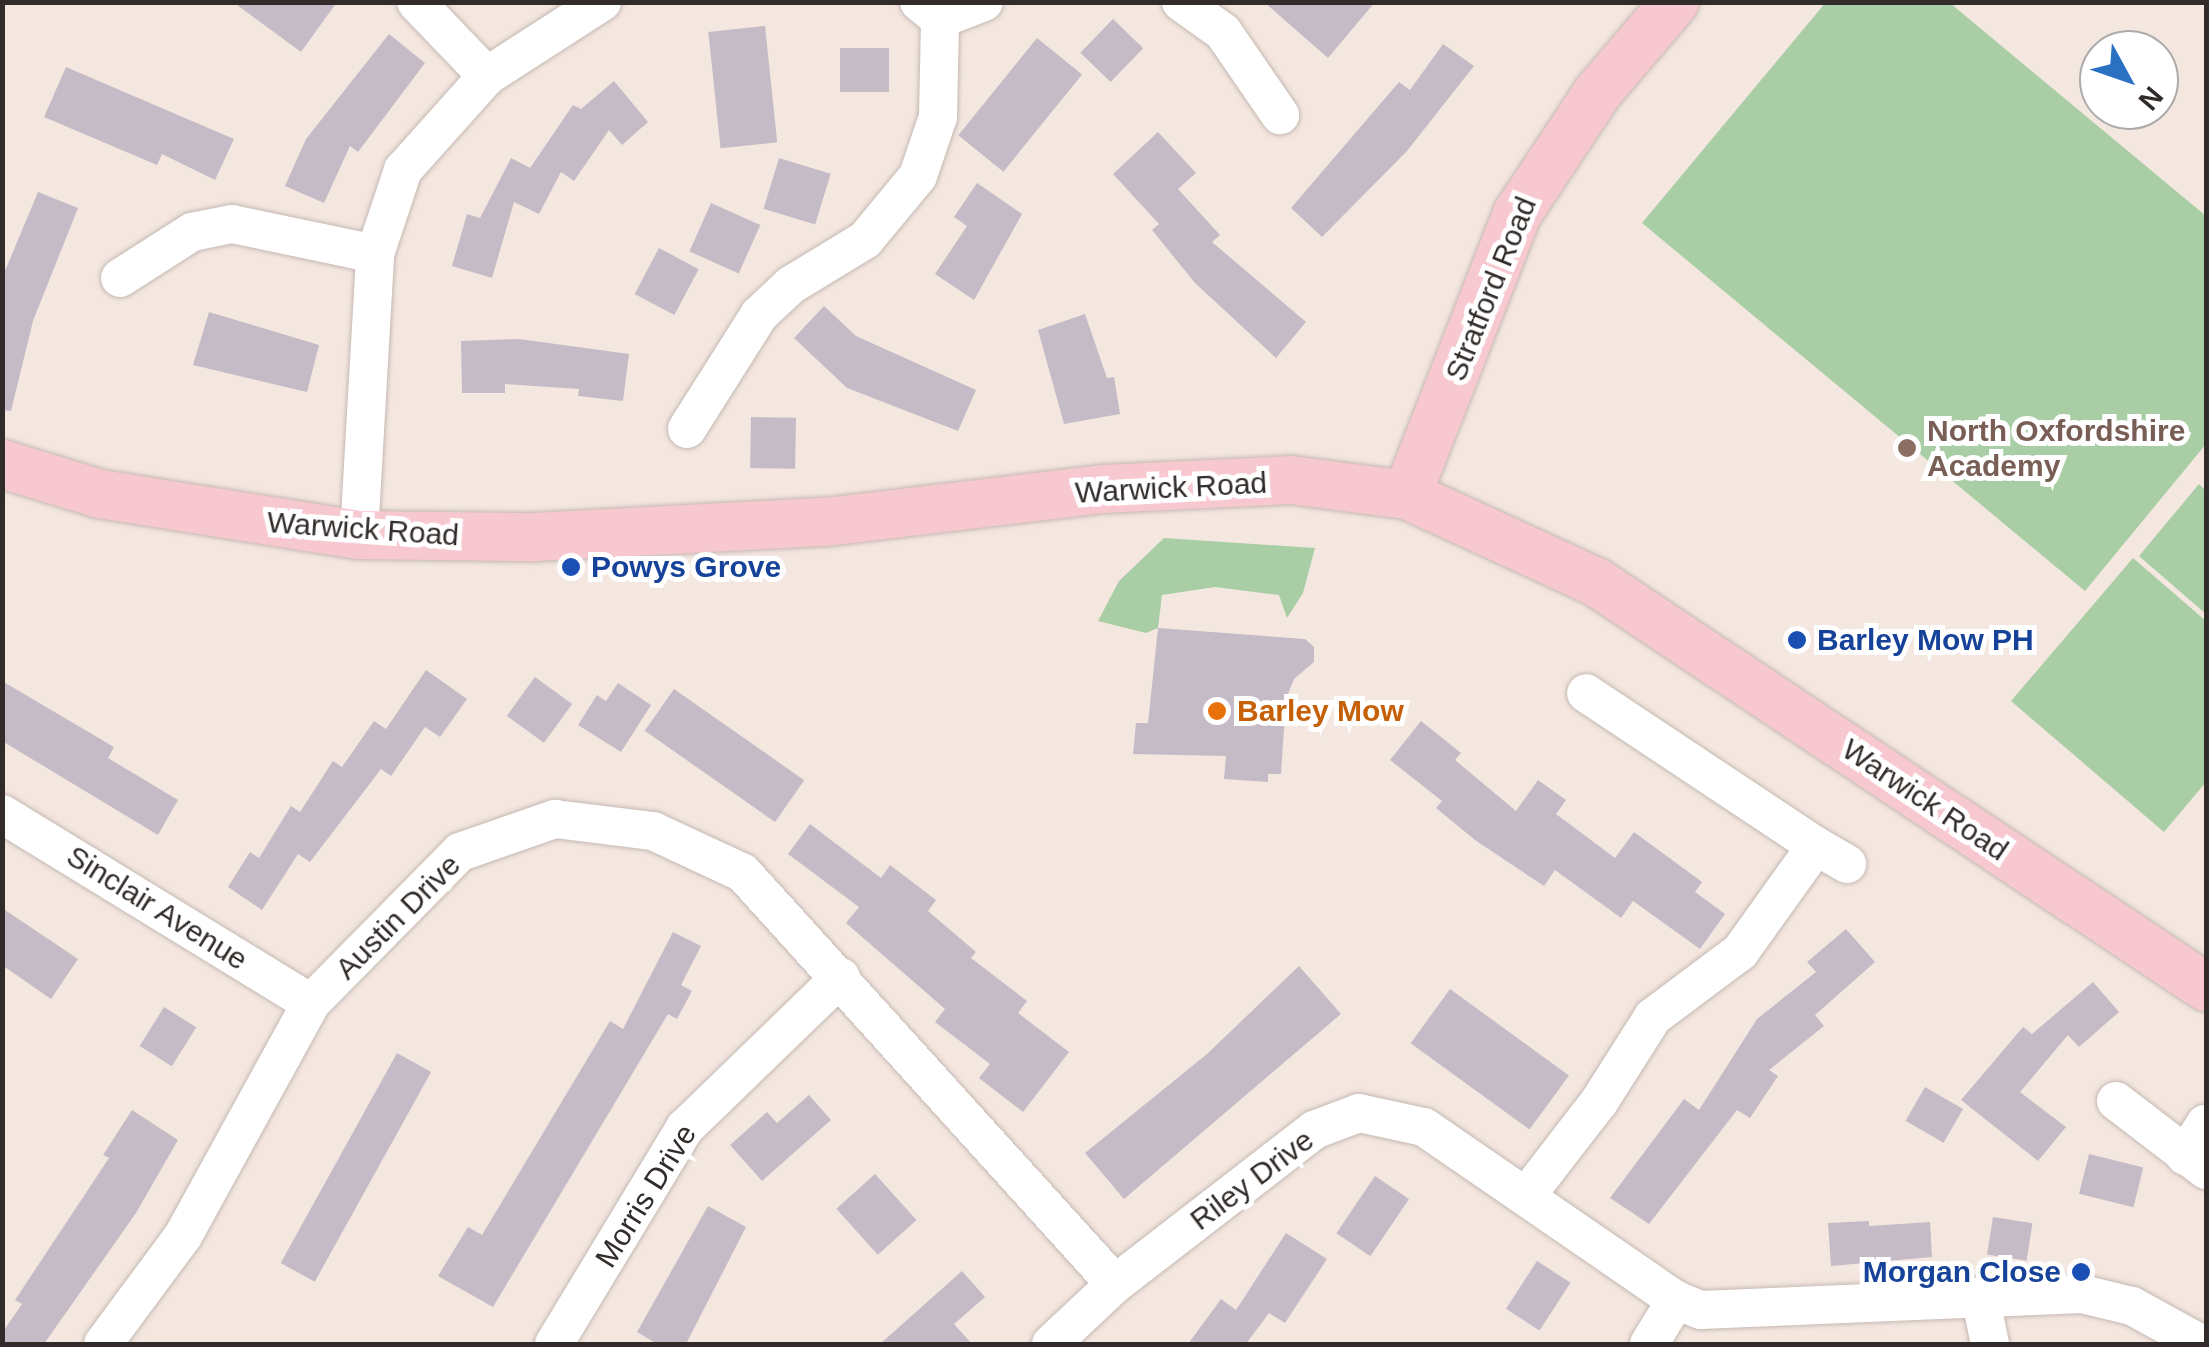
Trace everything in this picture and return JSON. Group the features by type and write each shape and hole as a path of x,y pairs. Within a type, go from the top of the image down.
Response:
{"main road":[{"name":"Stratford Road","path":"1407,496 1517,214 1598,92 1674,2"},
{"name":"Warwick Road","path":"2,464 100,494 359,535 535,538 826,522 1103,490 1292,480 1407,496 1596,582 2206,987"}],"street":[{"path":"416,2 487,76"},
{"path":"359,535 375,254 403,170 487,76 602,2"},
{"path":"687,429 759,314 791,285 865,240 918,176 938,117 930,11 984,2"},
{"path":"1181,2 1223,32 1280,115"},
{"path":"120,278 192,232 232,224 375,254"},
{"path":"1527,1195 1599,1102 1653,1017 1740,952 1832,855 1586,692"},
{"name":"Sinclair Avenue","path":"2,814 311,1003"},
{"name":"Austin Drive","path":"103,1344 183,1236 311,1003 460,852 554,819 652,831 743,872 1114,1284"},
{"name":"Morris Drive","path":"554,1344 685,1128 841,977"},
{"path":"2116,1101 2199,1150"},
{"name":"Riley Drive","path":"1051,1344 1114,1284 1314,1130 1359,1113 1424,1127 1676,1300 1734,1312 1980,1296 2082,1294 2132,1306 2200,1344"},
{"path":"1980,1296 1990,1344"},
{"path":"1649,1344 1676,1300"}],"green space":[{"path":"1826,2 1950,3 2079,110 2079,130 2103,130 2206,216 2206,444 2085,591 1642,223"},
{"path":"2199,484 2206,491 2206,614 2139,556"},
{"path":"1164,538 1315,548 1303,593 1287,618 1279,595 1215,587 1162,595 1158,628 1146,633 1098,621 1119,581"},
{"path":"2133,558 2206,621 2206,782 2164,832 2011,701"}],"building":[{"path":"233,2 337,2 301,52"},
{"path":"1264,2 1375,2 1328,58"},
{"path":"1113,19 1143,48 1111,82 1080,53"},
{"path":"765,26 777,142 721,148 708,32"},
{"path":"389,34 425,63 358,152 350,146 324,203 285,186 306,139"},
{"path":"1037,38 1082,75 1003,172 958,135"},
{"path":"1443,44 1474,66 1407,151 1322,237 1291,208 1399,82 1410,90"},
{"path":"840,48 889,48 889,92 840,92"},
{"path":"66,67 234,139 215,180 162,154 157,165 44,117"},
{"path":"614,81 648,122 622,145 609,130 574,181 561,172 539,214 514,202 492,278 452,266 467,214 480,218 511,158 530,168 573,105 581,109"},
{"path":"1158,132 1196,173 1178,189 1220,235 1212,242 1306,322 1276,358 1195,283 1152,230 1159,224 1113,174"},
{"path":"779,158 831,174 815,224 764,209"},
{"path":"977,183 1022,214 974,300 935,274 967,226 954,217"},
{"path":"38,192 78,208 33,321 11,411 2,410 2,278"},
{"path":"711,203 760,225 739,273 689,251"},
{"path":"659,248 699,269 674,315 635,294"},
{"path":"824,306 856,336 976,390 958,431 847,388 794,338"},
{"path":"209,312 319,345 307,392 193,365"},
{"path":"1085,314 1107,378 1114,377 1120,414 1064,424 1038,330"},
{"path":"519,339 629,354 623,401 578,396 579,389 505,384 505,393 462,393 461,341"},
{"path":"751,417 796,418 795,469 750,468"},
{"name":"Barley Mow","path":"1158,628 1305,639 1314,647 1314,662 1294,679 1286,699 1281,774 1268,774 1268,782 1224,779 1226,756 1133,754 1136,723 1148,723"},
{"path":"426,670 467,699 440,737 425,727 391,776 381,769 310,862 298,854 262,910 228,887 250,852 259,858 291,806 300,812 333,761 342,767 374,721 386,729"},
{"path":"535,677 572,704 544,743 507,716"},
{"path":"2,681 114,747 108,758 178,800 158,835 2,741"},
{"path":"618,683 651,705 621,752 578,725 597,695 606,701"},
{"path":"674,689 804,780 775,822 645,731"},
{"path":"1421,721 1461,753 1455,760 1516,811 1538,780 1566,800 1556,814 1615,858 1634,832 1702,882 1695,892 1725,914 1700,949 1633,901 1621,918 1555,870 1544,886 1475,840 1436,808 1442,801 1390,760"},
{"path":"810,824 881,878 890,865 936,900 928,911 976,952 971,958 1027,1001 1018,1013 1069,1052 1023,1112 979,1078 990,1064 935,1022 945,1009 846,923 859,907 788,854"},
{"path":"2,908 78,959 51,999 2,965"},
{"path":"1846,929 1875,962 1815,1015 1824,1026 1769,1070 1778,1076 1750,1118 1737,1110 1649,1224 1610,1198 1684,1099 1699,1110 1757,1019 1816,972 1807,962"},
{"path":"673,932 701,946 681,985 692,991 677,1019 668,1014 493,1307 438,1276 468,1227 482,1235 610,1021 623,1029"},
{"path":"1299,966 1341,1014 1124,1199 1085,1153 1207,1054"},
{"path":"2093,982 2119,1012 2079,1047 2068,1035 2020,1092 2066,1127 2038,1161 1961,1100 2023,1027 2032,1034"},
{"path":"1450,989 1569,1075 1530,1130 1411,1043"},
{"path":"164,1007 196,1027 172,1066 140,1046"},
{"path":"397,1053 431,1072 315,1282 281,1263"},
{"path":"1925,1087 1963,1109 1944,1143 1906,1121"},
{"path":"809,1095 831,1120 762,1181 730,1145 767,1112 777,1123"},
{"path":"132,1110 178,1140 136,1213 44,1344 2,1344 2,1333 22,1304 15,1300 109,1158 103,1155"},
{"path":"2089,1154 2143,1168 2133,1207 2079,1194"},
{"path":"875,1174 916,1220 878,1255 836,1209"},
{"path":"1375,1176 1409,1199 1370,1256 1336,1233"},
{"path":"708,1206 746,1227 686,1344 657,1344 637,1332"},
{"path":"1993,1217 2033,1223 2027,1261 1987,1255"},
{"path":"1869,1221 1869,1226 1930,1222 1932,1257 1831,1266 1828,1223"},
{"path":"1286,1233 1327,1259 1285,1323 1269,1313 1246,1344 1188,1344 1221,1299 1236,1310"},
{"path":"1537,1261 1571,1283 1540,1331 1506,1309"},
{"path":"962,1271 985,1297 954,1324 972,1344 880,1344"}],"place":[{"name":"North Oxfordshire Academy","path":"1907,448"},
{"name":"Powys Grove","path":"571,567"},
{"name":"Barley Mow PH","path":"1797,640"},
{"name":"Barley Mow","path":"1217,711"},
{"name":"Morgan Close","path":"2081,1272"}]}
